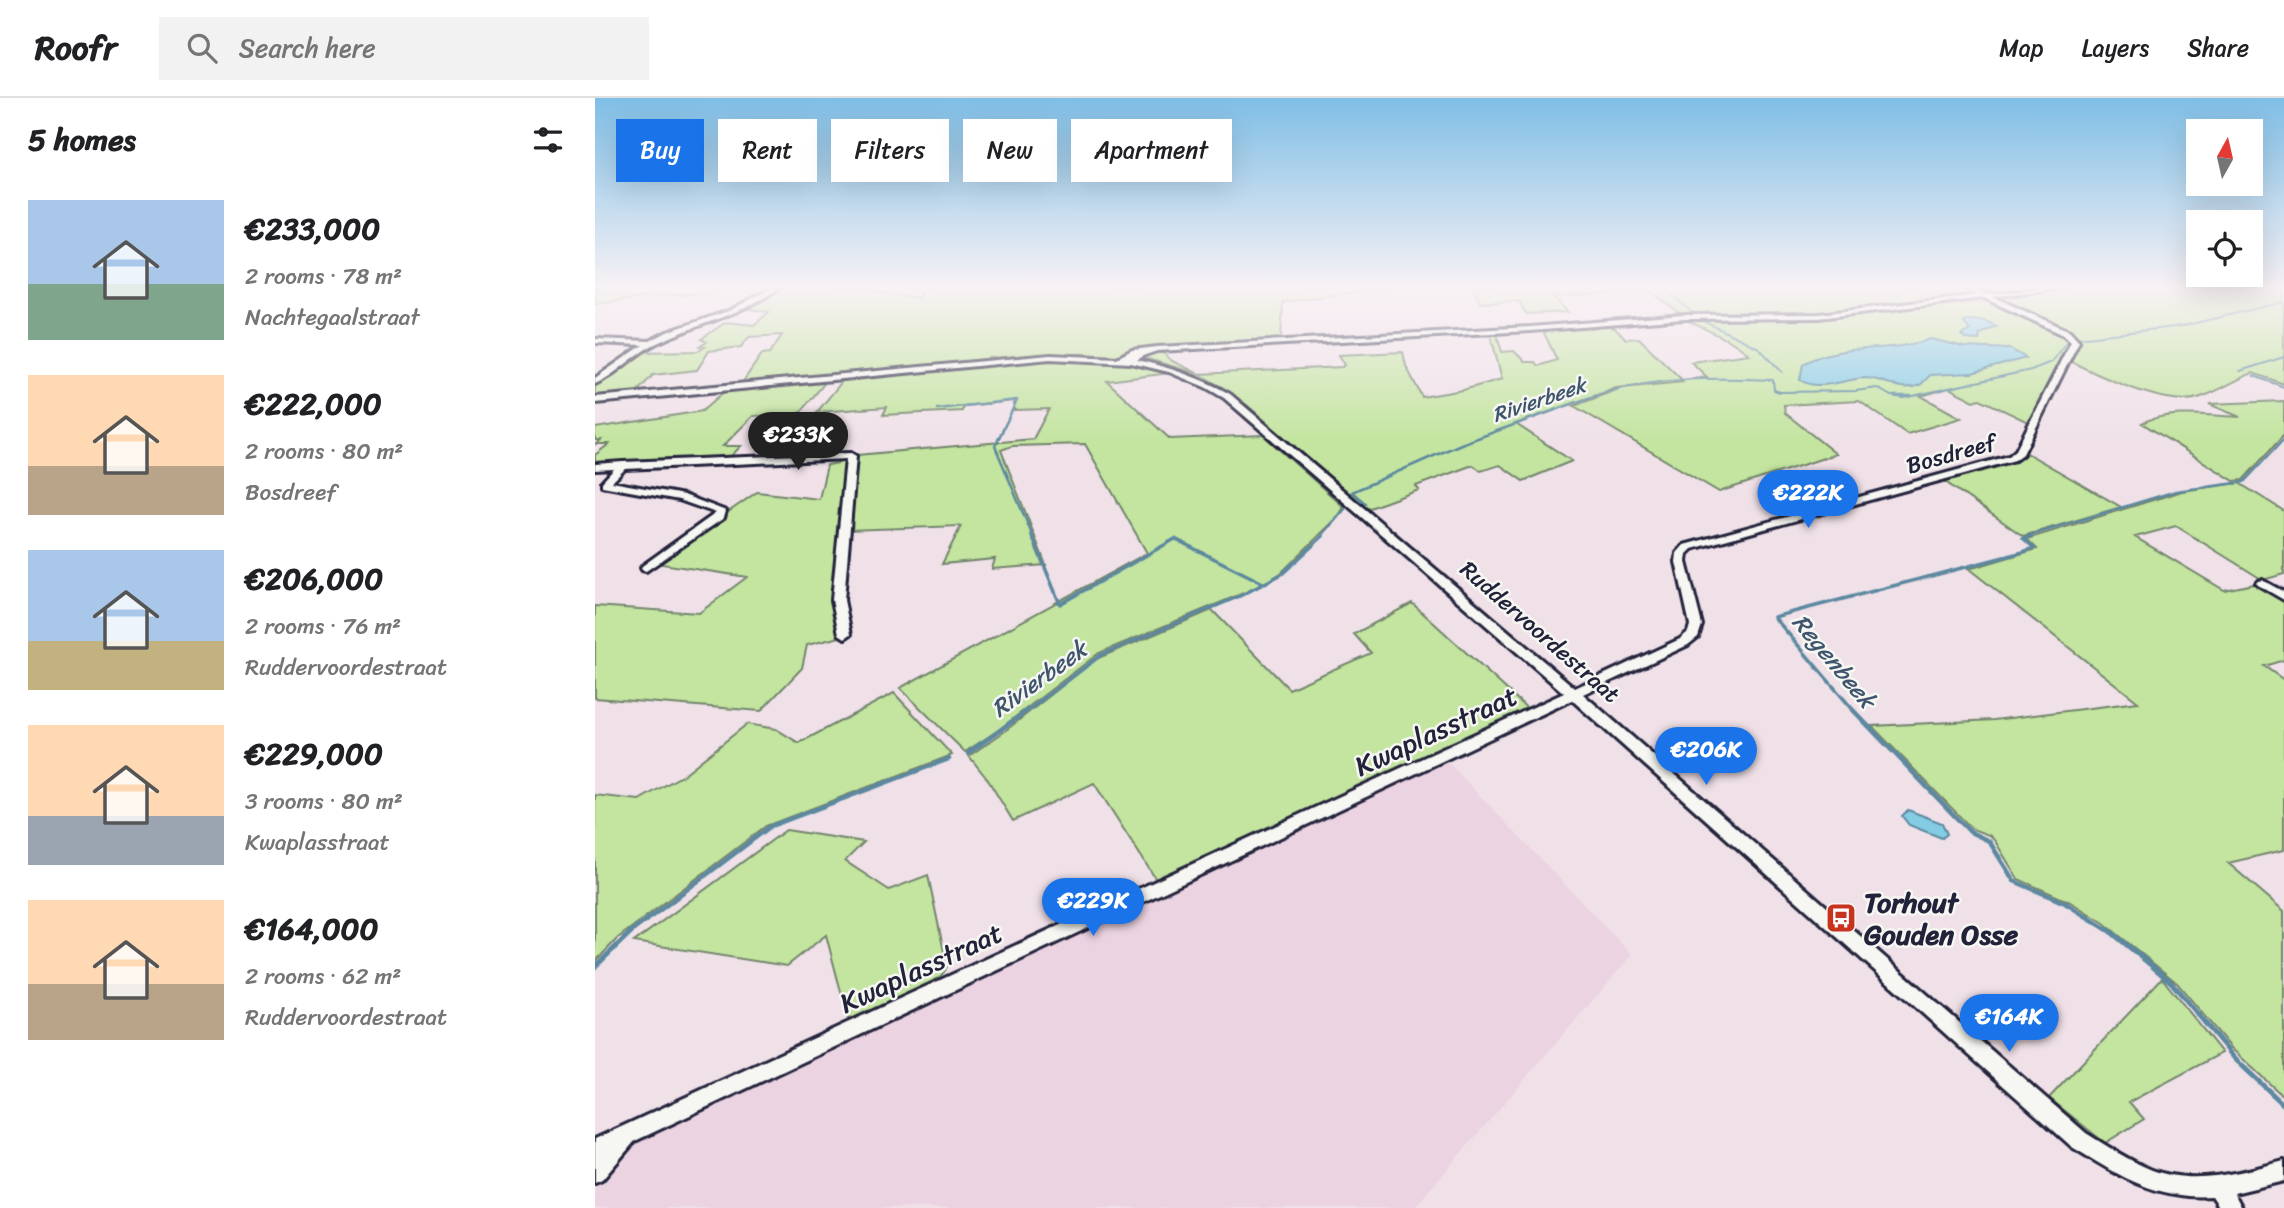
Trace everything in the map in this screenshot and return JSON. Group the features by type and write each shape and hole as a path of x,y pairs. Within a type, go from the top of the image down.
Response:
{"street":[{"path":"595,382 661,339"},
{"path":"1125,360 1157,349 1347,339"},
{"name":"Bosdreef","path":"1575,695 1684,642 1694,634 1694,612 1681,562 1682,553 1688,547 1974,470 2017,455 2075,341 2073,339"},
{"path":"595,341 653,342"},
{"name":"Ruddervoordestraat","path":"595,400 1030,358 1125,360 1171,370 1227,396 1575,695 2079,1140 2117,1163 2166,1184 2217,1186 2284,1171"},
{"path":"600,366 619,364"},
{"path":"595,467 851,456 838,600 845,634"},
{"path":"624,465 605,484 681,497 721,511 720,516 646,568"},
{"path":"2262,583 2284,597"},
{"name":"Kwaplasstraat","path":"595,1149 1575,695"},
{"path":"595,1173 628,1134"},
{"path":"2217,1186 2232,1208"}],"shaded area":[{"path":"1447,761 1632,955 1414,1208 595,1208 595,1185 631,1142 793,1069"}],"green space":[{"path":"701,339 748,339 741,347 709,351 697,370 653,375 636,393 595,397 595,385 640,352 698,351 705,347 700,346 707,342"},
{"path":"779,339 1281,339 1147,348 1120,356 1017,356 742,383 762,354 770,353"},
{"path":"1492,339 1498,339 1502,352 1514,351 1525,362 1535,362 1538,366 1557,360 1547,339 1640,339 1682,380 1707,377 1691,362 1749,354 1725,339 2284,339 2284,384 2253,373 2212,393 2184,400 2149,394 2129,387 2063,357 2030,423 1980,399 1974,401 1949,388 1921,396 1961,418 1907,434 1859,401 1784,405 1785,413 1836,454 1719,492 1574,406 1621,388 1684,382 1616,388 1516,424 1572,461 1523,481 1500,465 1481,471 1473,465 1416,486 1419,490 1367,509 1247,405 1199,374 1342,367 1345,365 1339,355 1403,352 1406,366 1422,397 1463,390 1502,379"},
{"path":"1160,350 1172,361 1199,374 1141,357 1145,353"},
{"path":"1056,359 1119,362 1170,373 1107,381 1170,439 1263,435 1344,507 1338,517 1281,573 1258,587 1099,653 997,731 965,752 900,688 1147,553 1085,444 1012,446 1001,450 1046,565 992,569 995,559 942,564 961,526 848,530 857,455 1033,439 1049,409 1014,410 1014,401 964,406 962,411 883,415 887,407 817,412 844,379"},
{"path":"827,380 799,414 753,416 723,446 741,446 728,459 595,465 595,455 609,444 596,444 601,440 595,440 595,428 702,411 726,390"},
{"path":"2284,401 2284,435 2243,480 2234,481 2142,423 2178,415 2240,417 2209,404"},
{"path":"2025,452 2121,507 2023,536 1944,481 2016,459"},
{"path":"847,455 833,592 834,614 840,637 807,645 802,668 761,711 595,698 595,606 699,613 747,577 655,563 757,492 819,499 827,465 838,463 840,459 726,465 730,461"},
{"path":"2239,483 2284,511 2284,574 2263,580 2176,526 2135,537 2224,590 2259,583 2284,599 2284,660 2264,666 2284,680 2284,850 2228,863 2284,911 2284,1097 2231,1048 2177,983 2104,923 2070,902 2018,879 1995,841 1989,835 1972,829 1872,726 1994,720 2138,702 1969,569 2037,549 2027,539 2182,491"},
{"path":"1412,603 1530,711 1157,881 1094,783 1013,821 988,780 969,756 1096,659 1212,610 1289,689 1371,653 1354,634"},
{"path":"894,693 952,755 766,826 618,938 595,962 595,795 639,800 683,775 747,724 776,729 799,743"},
{"path":"786,830 864,842 845,861 889,890 928,875 947,966 941,975 919,992 849,1022 826,935 787,966 634,942"},
{"path":"2162,978 2222,1053 2129,1102 2144,1119 2105,1143 2049,1098"}],"water":[{"path":"1931,339 1964,347 2010,349 2026,358 1972,373 1930,375 1921,384 1913,387 1901,387 1865,378 1823,385 1800,380 1803,364 1817,357"},
{"path":"1908,810 1942,823 1947,834 1942,838 1909,825 1902,816"}],"waterway":[{"path":"1740,339 1759,348 1782,372"},
{"name":"Rivierbeek","path":"1589,398 1657,382 1727,379 1773,380 1774,390 1780,392 1856,391 1877,388 1891,396 1904,398 2031,370 2051,362 2069,339"},
{"name":"Regenbeek","path":"2240,371 2284,357"},
{"name":"Regenbeek","path":"2254,376 2284,387"},
{"name":"Rivierbeek","path":"1365,503 1352,492 1461,444 1594,396"},
{"name":"Rivierbeek","path":"1894,396 1911,396"},
{"path":"937,409 1017,400 995,446 1033,537"},
{"name":"Regenbeek","path":"2025,537 2176,491 2244,482 2284,439"},
{"name":"Rivierbeek","path":"1321,537 1345,509"},
{"path":"1032,536 1060,604 1175,539 1264,583"},
{"name":"Rivierbeek","path":"1264,583 1282,574 1323,536"},
{"name":"Regenbeek","path":"1855,712 1774,617 2023,552 2034,548 2023,538 2031,536"},
{"name":"Rivierbeek","path":"1026,712 1101,655 1264,583"},
{"name":"Rivierbeek","path":"968,753 1028,710"},
{"name":"Regenbeek","path":"1853,710 1970,832 1989,841 2014,881 2065,903 2111,932"},
{"name":"Rivierbeek","path":"631,932 771,826 949,759"},
{"name":"Rivierbeek","path":"595,967 633,930"},
{"name":"Regenbeek","path":"2109,930 2171,982 2235,1059 2284,1105"}],"place":[{"name":"Torhout Gouden Osse","path":"1841,918"}]}
